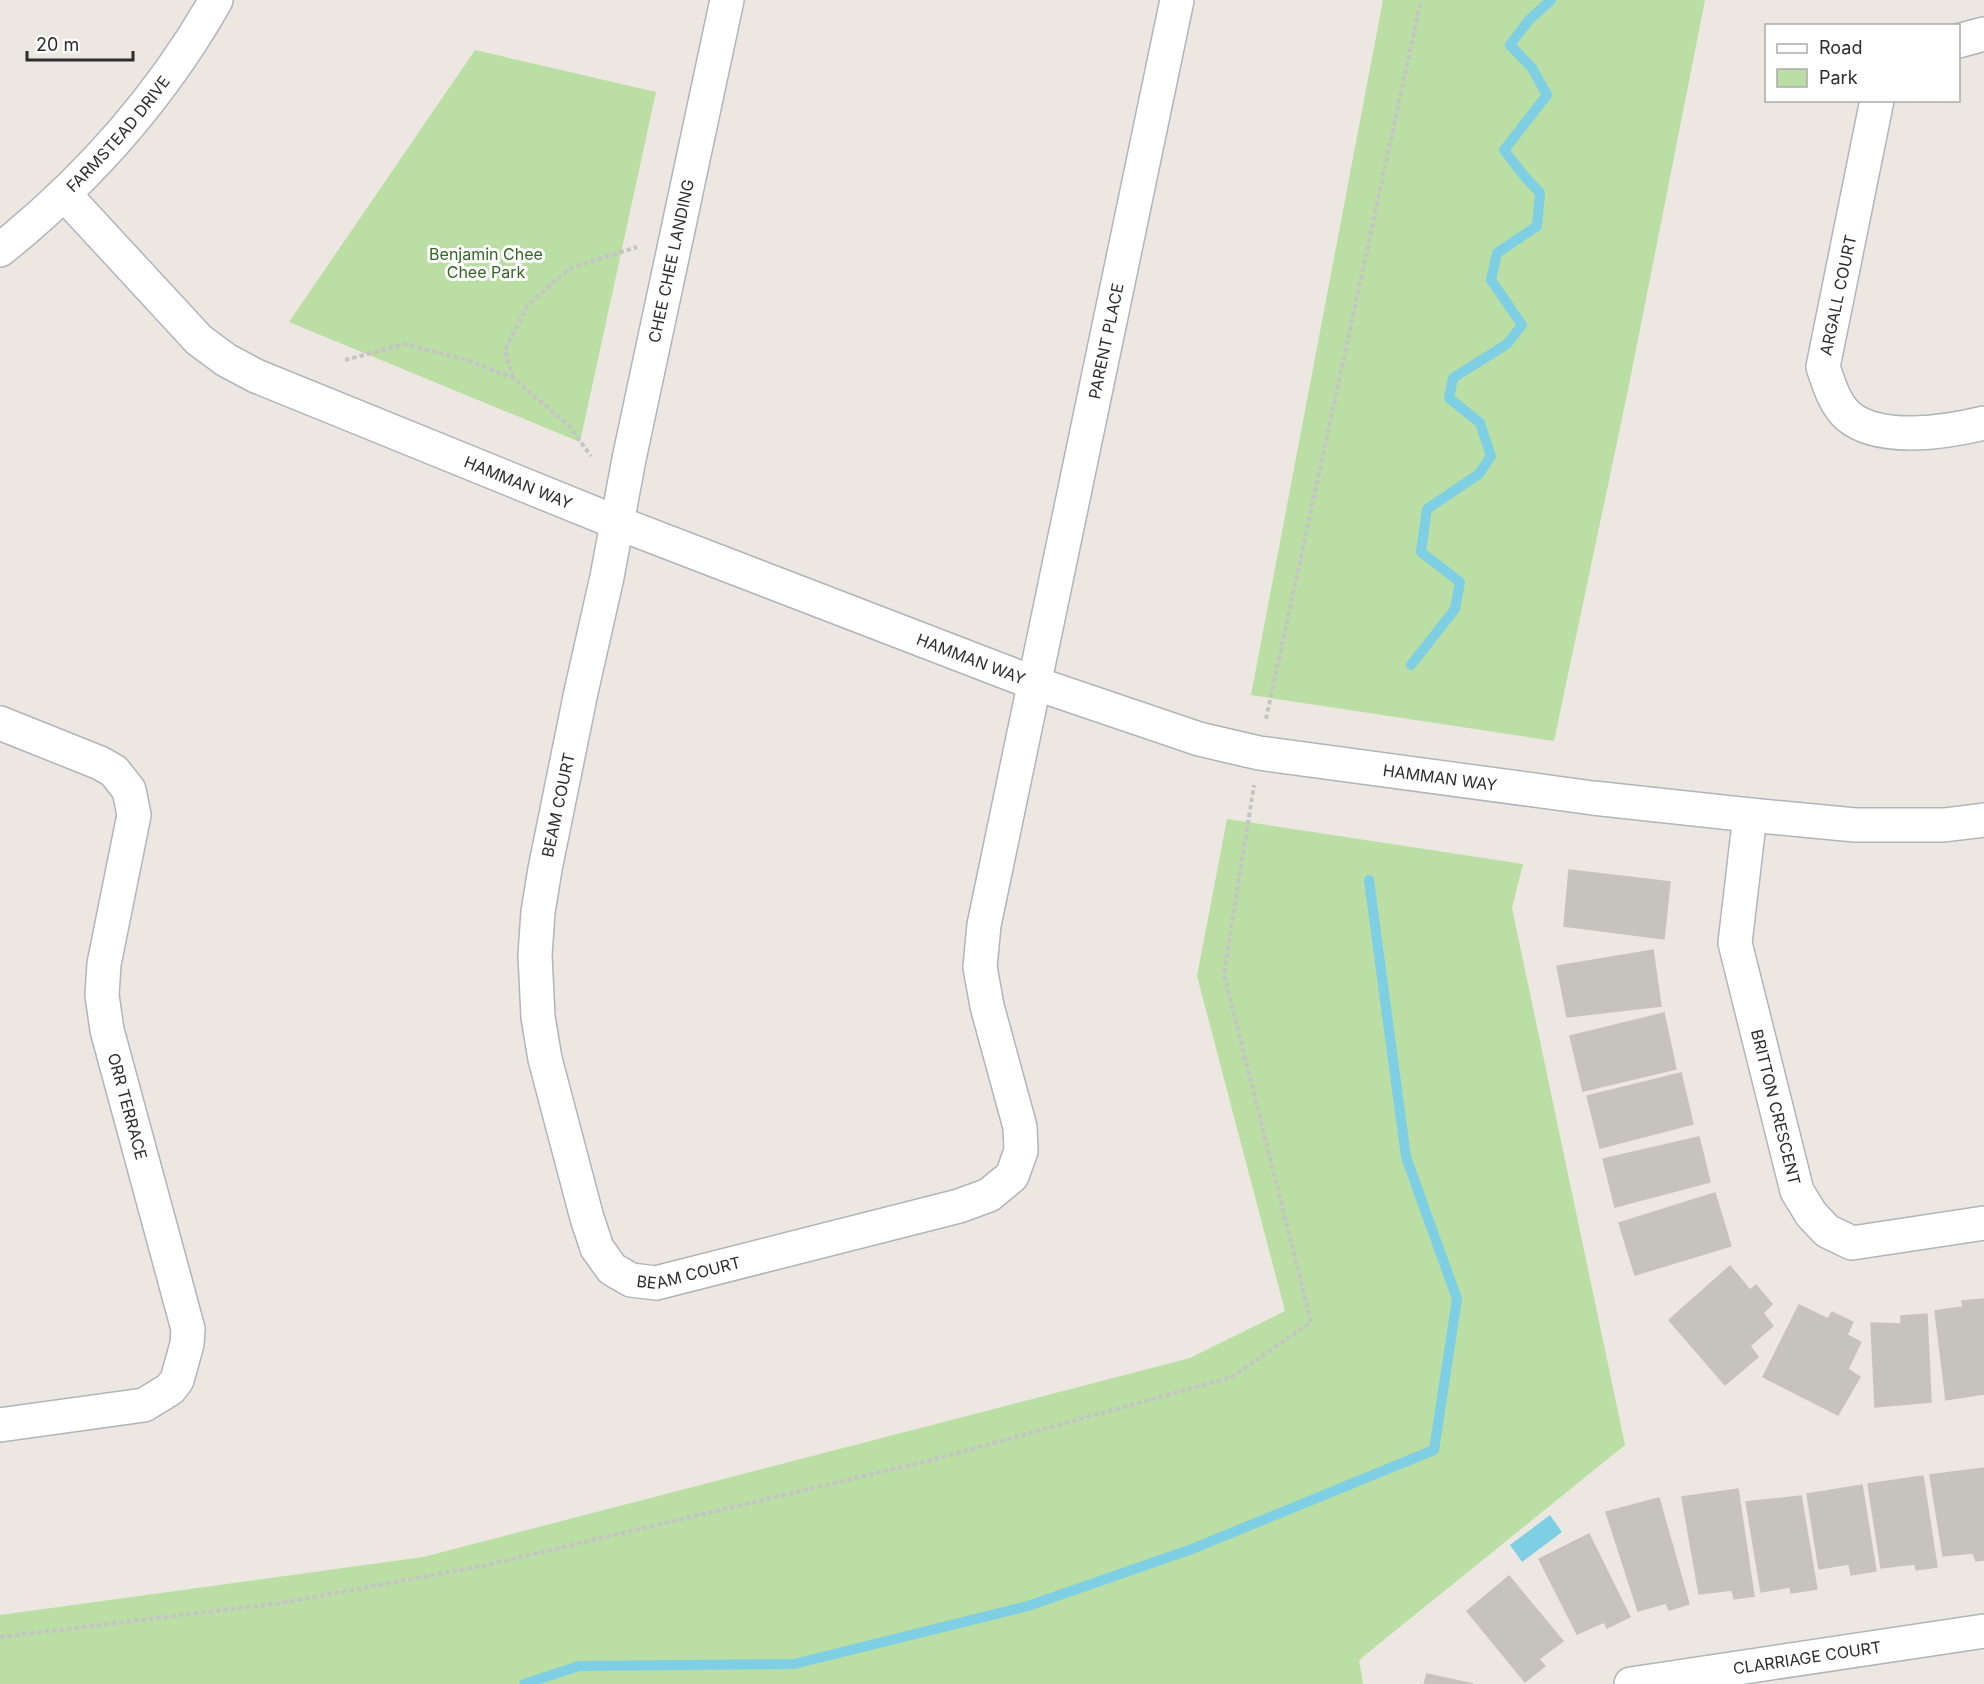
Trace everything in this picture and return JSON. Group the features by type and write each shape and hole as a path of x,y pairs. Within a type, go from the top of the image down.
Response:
{"street":[{"name":"FARMSTEAD DRIVE","path":"0,250 65,195 140,113 172,71 216,0"},
{"name":"CHEE CHEE LANDING","path":"618,523 631,448 727,0"},
{"name":"PARENT PLACE","path":"1034,683 1177,0"},
{"path":"1960,41 1984,34"},
{"name":"ARGALL COURT","path":"1877,102 1823,367 1832,394 1847,415 1862,425 1881,430 1921,433 1966,428 1984,423"},
{"name":"HAMMAN WAY","path":"65,195 199,340 226,360 256,376 618,523 1034,683 1199,739 1259,753 1593,798 1750,815 1855,825 1944,825 1984,820"},
{"name":"BEAM COURT","path":"618,523 545,869 538,912 535,955 538,1017 545,1059 587,1218 597,1248 612,1269 631,1280 656,1283 959,1206 989,1195 1012,1176 1021,1151 1020,1127 987,1006 980,967 984,925 1034,683"},
{"name":"ORR TERRACE","path":"0,723 100,762 114,771 129,790 134,815 104,964 102,995 107,1030 188,1329 187,1344 177,1380 170,1389 144,1406 0,1425"},
{"name":"BRITTON CRESCENT","path":"1750,815 1735,943 1797,1191 1811,1214 1827,1231 1852,1243 1984,1223"},
{"name":"CLARRIAGE COURT","path":"1631,1684 1984,1631"}],"path":[{"path":"513,378 506,350 527,306 570,268 637,247"},
{"path":"345,360 405,344 470,361 513,378 569,426 591,456"}],"green space":[{"path":"1383,0 1705,0 1628,390 1554,741 1251,695"},
{"name":"Benjamin Chee Chee Park","path":"475,50 656,92 580,442 289,322"},
{"path":"1227,819 1523,864 1512,908 1625,1445 1359,1660 1363,1684 0,1684 0,1615 423,1557 1190,1358 1285,1311 1197,976"}],"water":[{"path":"1550,1515 1562,1532 1522,1562 1510,1545"}],"building":[{"path":"1569,870 1670,882 1664,939 1564,926"},
{"path":"1653,950 1661,1006 1567,1017 1557,966"},
{"path":"1664,1013 1676,1069 1583,1091 1570,1036"},
{"path":"1681,1073 1693,1124 1600,1148 1587,1096"},
{"path":"1699,1137 1710,1182 1615,1207 1603,1159"},
{"path":"1715,1193 1731,1246 1635,1275 1619,1223"},
{"path":"1730,1266 1750,1290 1756,1285 1772,1304 1763,1313 1773,1326 1750,1346 1758,1357 1725,1385 1669,1320"},
{"path":"1984,1299 1984,1394 1946,1400 1935,1311 1963,1307 1962,1301"},
{"path":"1799,1305 1828,1319 1832,1312 1853,1322 1847,1335 1861,1342 1848,1369 1860,1377 1838,1415 1763,1377"},
{"path":"1927,1314 1931,1402 1875,1407 1871,1323 1901,1324 1901,1316"},
{"path":"1984,1468 1984,1560 1976,1561 1973,1553 1943,1556 1930,1475"},
{"path":"1923,1476 1937,1567 1916,1570 1915,1564 1881,1568 1868,1484"},
{"path":"1862,1485 1876,1571 1851,1575 1849,1564 1819,1569 1807,1494"},
{"path":"1738,1489 1754,1596 1734,1599 1732,1590 1699,1594 1682,1497"},
{"path":"1801,1496 1817,1589 1791,1593 1790,1587 1761,1592 1746,1502"},
{"path":"1659,1498 1689,1604 1669,1610 1666,1603 1638,1611 1606,1512"},
{"path":"1589,1534 1630,1617 1607,1628 1604,1622 1577,1634 1539,1559"},
{"path":"1509,1576 1563,1641 1539,1659 1545,1666 1525,1682 1467,1611"},
{"path":"1427,1674 1473,1684 1424,1684"}],"waterway":[{"path":"1411,665 1455,609 1460,582 1421,552 1427,509 1479,474 1491,456 1480,423 1449,398 1453,378 1507,344 1522,325 1491,280 1497,253 1537,226 1540,193 1504,150 1547,95 1532,68 1510,45 1529,20 1551,0"},
{"path":"524,1684 579,1666 794,1664 1028,1606 1192,1549 1434,1450 1457,1299 1406,1157 1369,880"}]}
